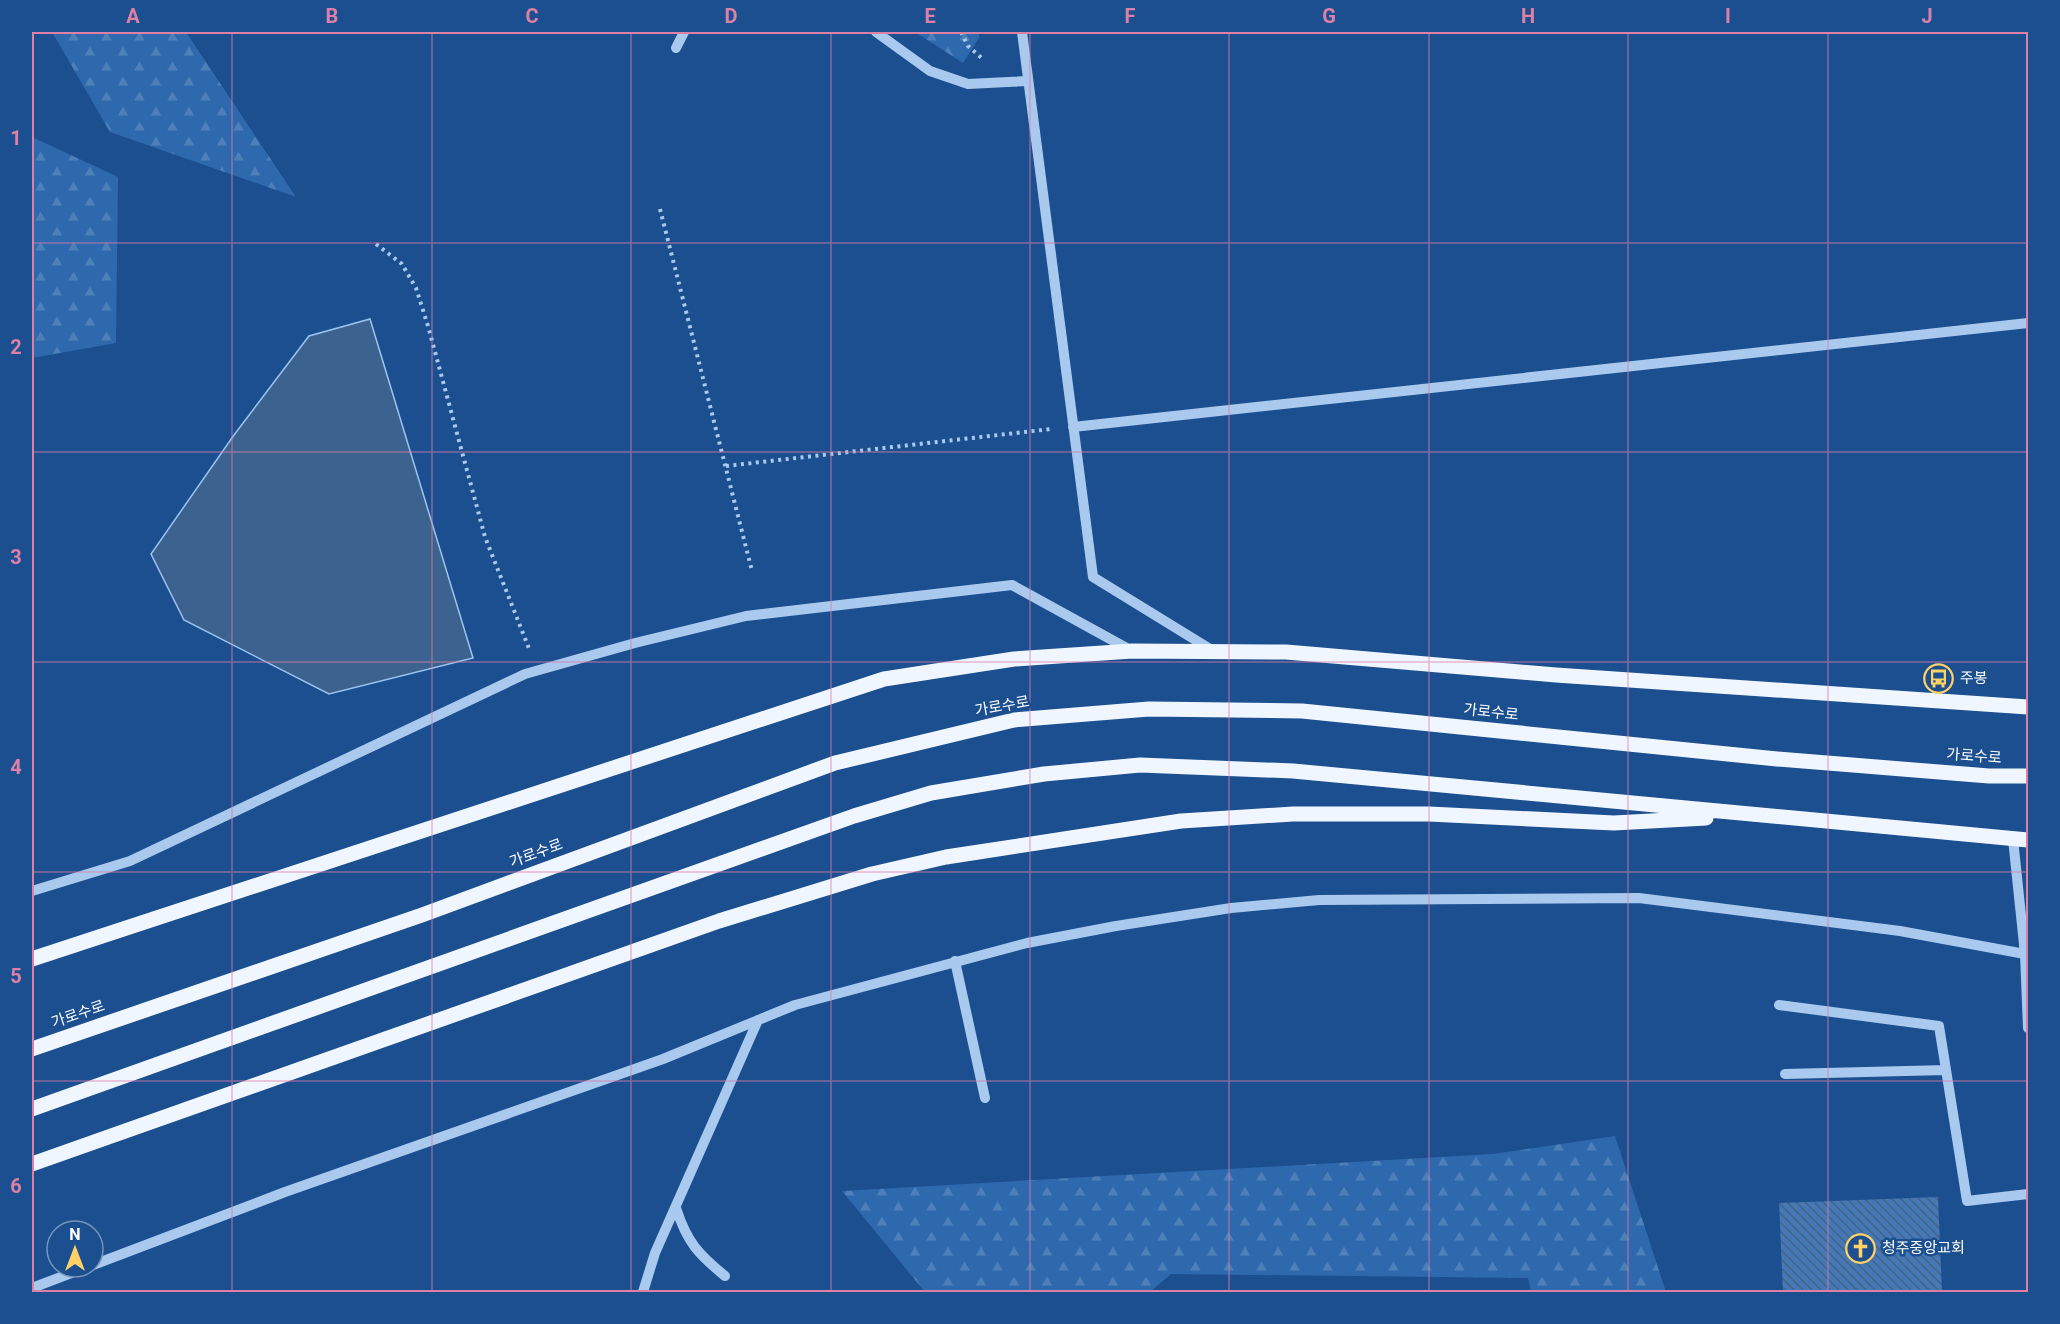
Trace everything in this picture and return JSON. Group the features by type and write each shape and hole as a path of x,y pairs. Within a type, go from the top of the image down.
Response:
{"main road":[{"path":"32,959 884,679 1014,659 1132,651 1286,652 1556,675 2028,707"},
{"name":"가로수로","path":"32,1049 422,915 835,763 1014,720 1149,709 1302,711 1777,759 1989,776 2028,776"},
{"path":"32,1109 854,816 931,793 1044,774 1140,765 1293,771 2028,840"},
{"path":"32,1164 719,921 872,873 946,857 1181,821 1293,814 1429,814 1614,823 1757,816"},
{"path":"32,970 78,944"}],"street":[{"path":"676,48 684,32"},
{"path":"876,32 930,71 968,84 1028,81"},
{"path":"1022,32 1093,577 1215,652"},
{"path":"1073,426 2028,323"},
{"path":"32,891 130,861 406,729 538,671 634,643 746,616 1012,585 1132,651"},
{"path":"2013,838 2027,951 2028,1028"},
{"path":"105,1260 285,1192 663,1059 795,1005 955,961 1104,928 1231,908 1319,900 1434,897 1650,900 1900,931 2027,951"},
{"path":"955,961 985,1098"},
{"path":"1779,1005 1939,1026 1967,1201 2028,1194"},
{"path":"643,1293 655,1253 758,1020"},
{"path":"1785,1074 1946,1070"},
{"path":"676,1208 685,1234 699,1254 725,1276"},
{"path":"32,1288 56,1279"}],"path":[{"path":"961,32 968,46 1005,82"},
{"path":"660,208 752,571"},
{"path":"376,244 402,264 416,288 485,537 538,671"},
{"path":"726,466 1073,426"}],"green space":[{"path":"52,32 186,32 296,197 110,132"},
{"path":"915,32 979,32 979,38 963,63"},
{"path":"32,137 118,177 116,343 32,358"},
{"path":"1615,1136 1666,1292 1531,1292 1528,1278 1171,1274 1150,1292 925,1292 842,1191 1493,1154"}],"shaded area":[{"path":"370,319 473,658 329,694 184,620 151,554 234,435 309,336"}],"building":[{"name":"청주중앙교회","path":"1938,1197 1942,1292 1783,1292 1779,1203"}],"place":[{"name":"주봉","path":"1939,678"},
{"name":"청주중앙교회","path":"1861,1248"}]}
